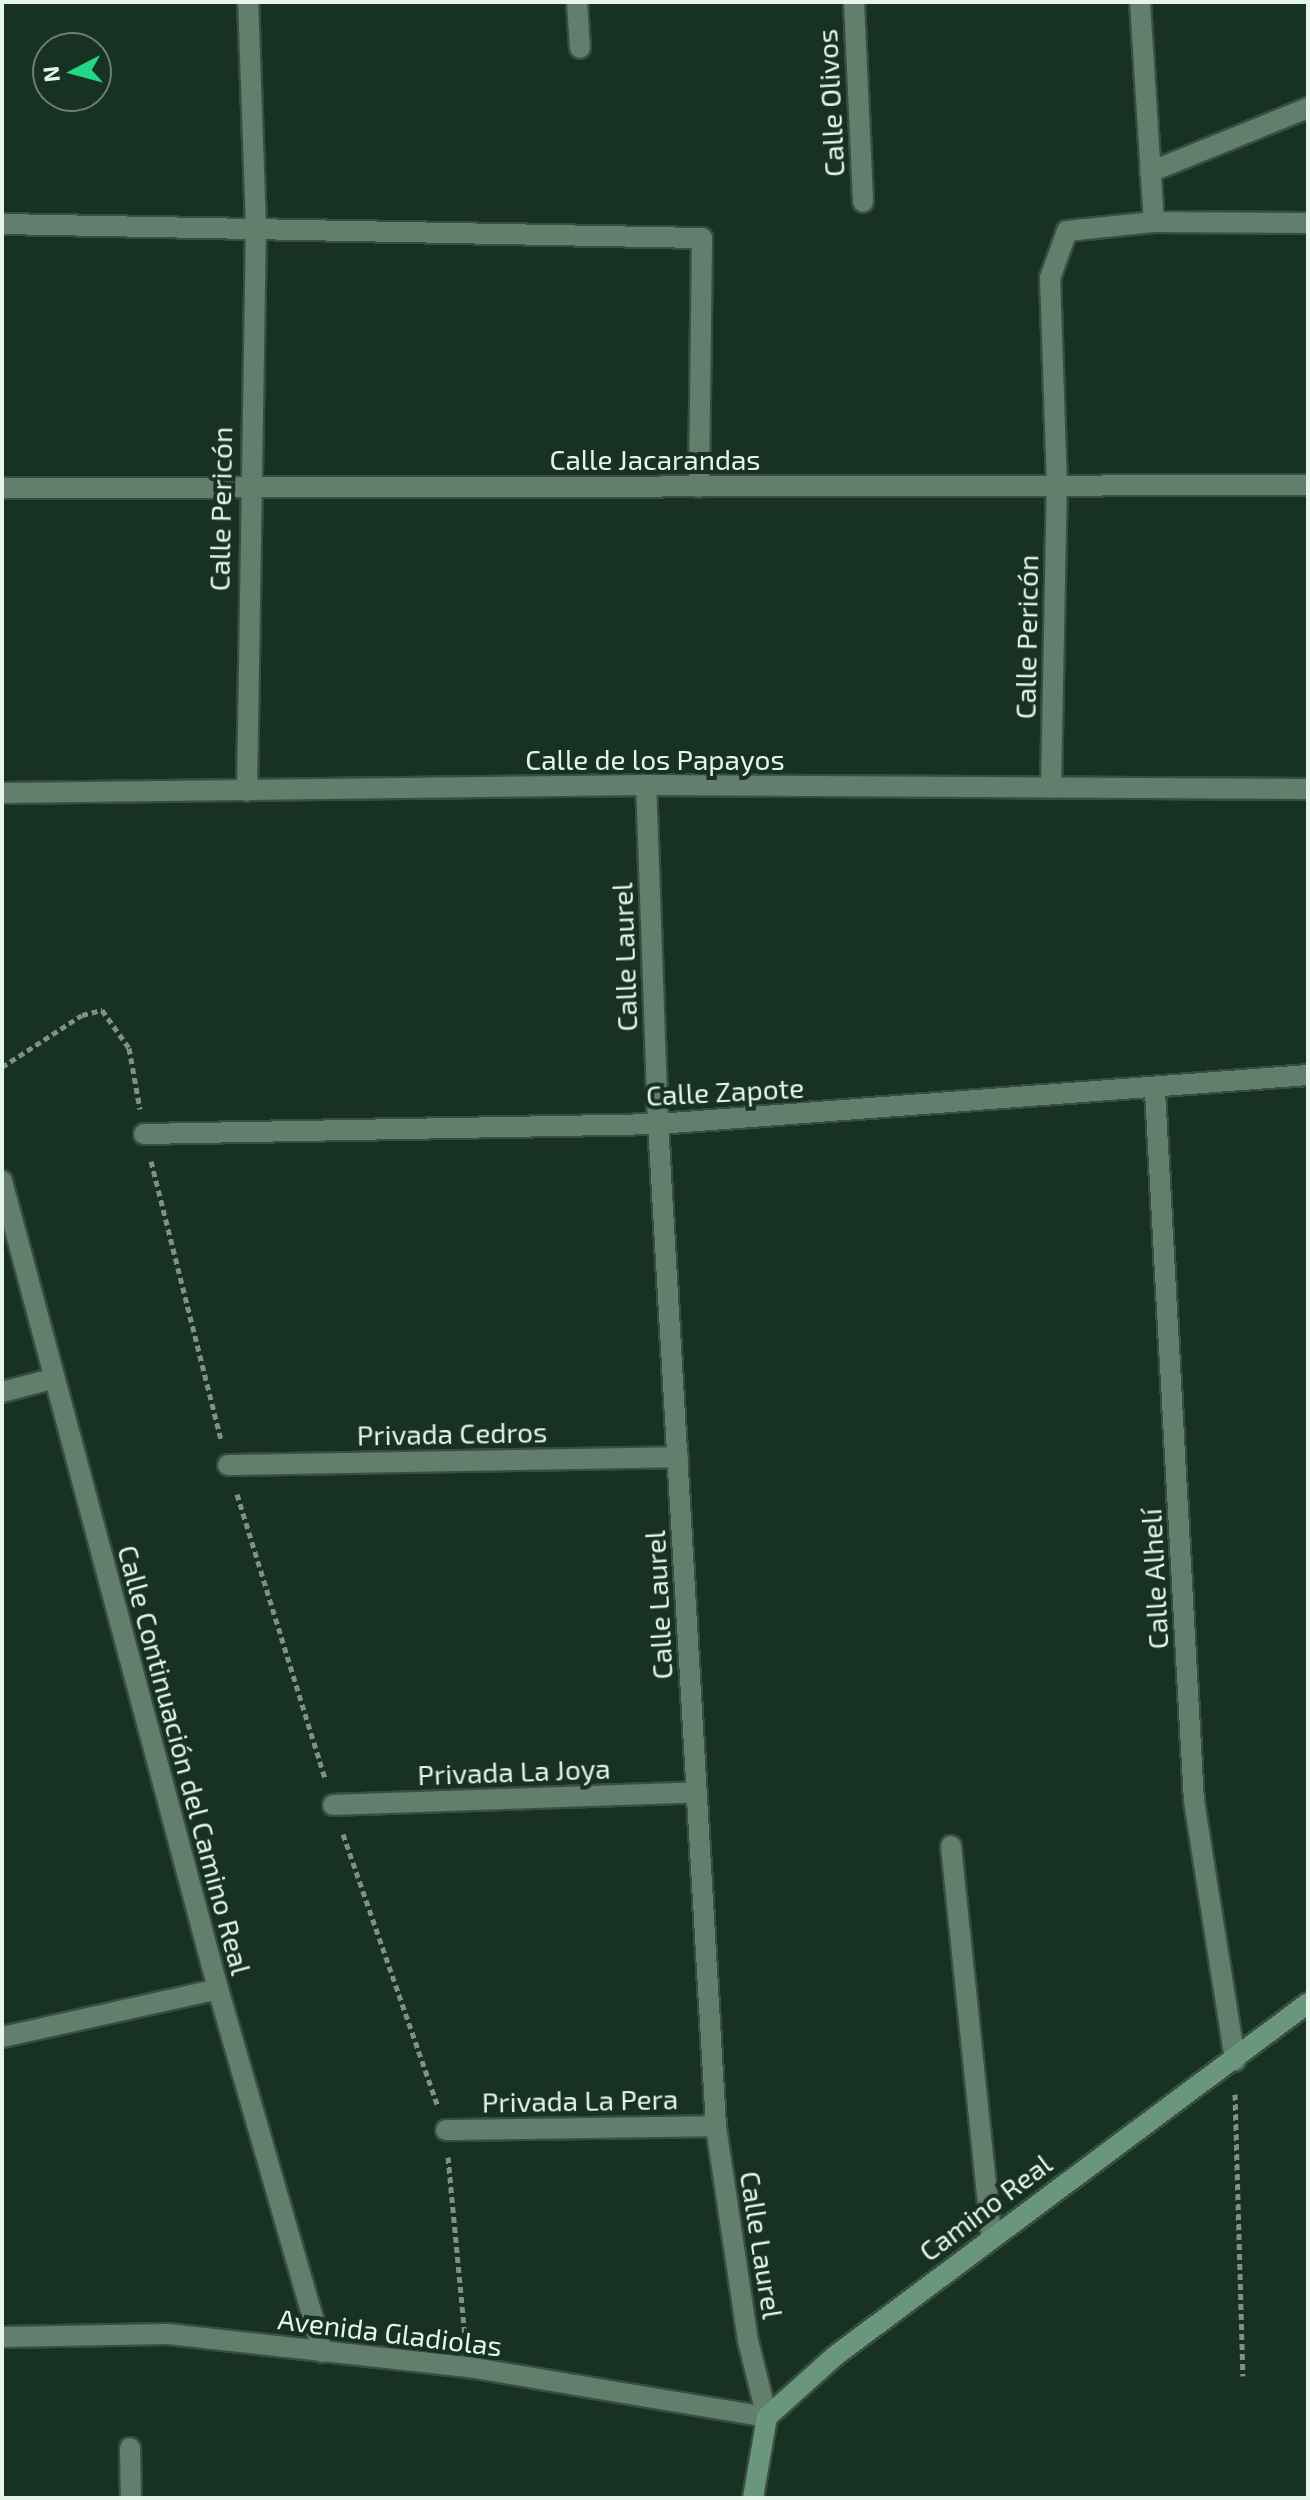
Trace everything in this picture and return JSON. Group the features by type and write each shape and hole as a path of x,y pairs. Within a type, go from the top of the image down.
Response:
{"street":[{"name":"Calle Pericón","path":"247,791 247,489 256,227 248,2"},
{"path":"577,2 580,48"},
{"name":"Calle Olivos","path":"854,2 863,202"},
{"path":"1140,2 1154,222 1308,223"},
{"path":"1150,172 1308,108"},
{"name":"Calle Pericón","path":"1051,788 1057,487 1050,278 1067,231 1154,222"},
{"path":"2,224 702,238 699,487"},
{"name":"Calle Jacarandas","path":"2,488 1308,485"},
{"name":"Calle de los Papayos","path":"2,793 646,785 1308,789"},
{"name":"Calle Laurel","path":"646,785 658,1124 716,2126 748,2341 767,2417"},
{"name":"Calle Zapote","path":"144,1134 658,1124 1155,1091 1308,1075"},
{"name":"Calle Alhelí","path":"1155,1091 1194,1801 1235,2061"},
{"name":"Calle Continuación del Camino Real","path":"2,1181 52,1379 218,1989 323,2352"},
{"path":"2,1392 52,1379"},
{"name":"Privada Cedros","path":"228,1465 678,1457"},
{"name":"Privada La Joya","path":"333,1805 697,1792"},
{"path":"951,1846 991,2236"},
{"path":"2,2037 218,1989"},
{"name":"Camino Real","path":"767,2417 991,2236 1235,2061 1308,2003"},
{"name":"Privada La Pera","path":"446,2130 716,2126"},
{"name":"Avenida Gladiolas","path":"2,2337 168,2334 468,2367 767,2417"},
{"path":"753,2498 767,2417"},
{"path":"130,2448 131,2498"}],"path":[{"path":"2,1067 82,1015 102,1010 129,1048 144,1134 228,1465 333,1805 446,2130 468,2367"},
{"path":"1235,2061 1243,2376"}]}
